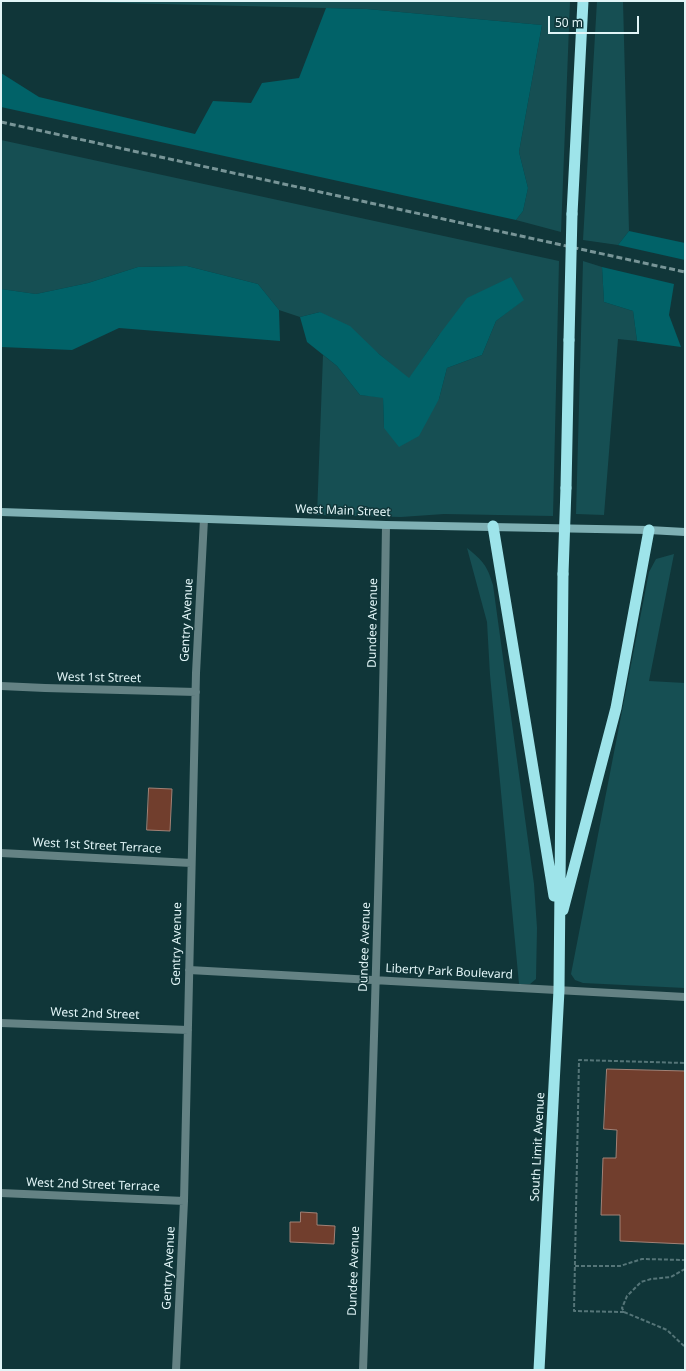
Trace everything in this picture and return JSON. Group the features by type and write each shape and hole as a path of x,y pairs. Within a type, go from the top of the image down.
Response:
{"highway":[{"path":"559,926 563,574 572,214 583,1"},
{"path":"492,526 559,926"},
{"path":"559,926 616,708 649,530"},
{"name":"South Limit Avenue","path":"539,1370 559,990 559,926"}],"main road":[{"name":"West Main Street","path":"1,512 685,532"}],"street":[{"name":"Gentry Avenue","path":"176,1370 184,1201 196,692 204,519"},
{"name":"Dundee Avenue","path":"363,1370 384,703 386,524"},
{"name":"West 1st Street","path":"1,686 196,692"},
{"name":"West 1st Street Terrace","path":"1,853 192,863"},
{"name":"Liberty Park Boulevard","path":"189,970 685,997"},
{"name":"West 2nd Street","path":"1,1023 188,1030"},
{"name":"West 2nd Street Terrace","path":"1,1193 184,1201"}],"path":[{"path":"685,1063 579,1060 574,1311 624,1312 667,1330 685,1347"},
{"path":"575,1266 620,1266 642,1259 685,1260"},
{"path":"624,1312 622,1308 627,1296 641,1282 651,1279 671,1277 685,1269"}],"shaded area":[{"path":"37,1 570,1 561,232 516,220 523,211 528,188 519,152 542,25 367,9"},
{"path":"597,1 623,1 629,231 618,245 583,240"},
{"path":"326,8 367,9 542,25 519,152 528,188 523,211 516,220 1,107 1,73 39,97 195,134 213,101 251,103 262,83 299,78"},
{"path":"1,140 559,261 553,516 444,514 401,517 317,515 323,355 337,366 360,395 383,397 384,428 439,399 447,368 482,355 496,321 523,300 439,335 409,379 379,354 320,312 300,317 279,310 258,284 187,266 138,267 88,283 36,294 1,289"},
{"path":"629,231 685,243 685,260 618,245"},
{"path":"583,261 602,267 604,302 633,311 637,341 618,339 604,515 576,514"},
{"path":"187,266 258,284 279,310 280,341 119,328 72,350 1,347 1,289 36,294 88,283 138,267"},
{"path":"602,267 674,284 669,315 681,347 637,341 633,311 604,302"},
{"path":"511,277 524,300 496,321 482,355 447,368 439,399 419,436 399,447 384,428 383,398 360,395 337,366 307,342 300,317 320,312 350,326 379,354 409,378 467,298"},
{"path":"467,548 484,564 493,585 534,884 537,928 536,979 530,984 519,984 490,675 487,622"},
{"path":"674,554 649,681 685,683 685,988 583,983 575,980 571,974 649,572 656,559"}],"building":[{"path":"149,788 172,789 170,831 147,830"},
{"path":"607,1069 685,1071 685,1244 620,1241 620,1215 601,1215 603,1158 616,1158 617,1130 604,1129"},
{"path":"301,1212 317,1213 317,1225 335,1226 334,1244 290,1242 290,1222 300,1222"}],"railway":[{"path":"1,122 685,272"}]}
